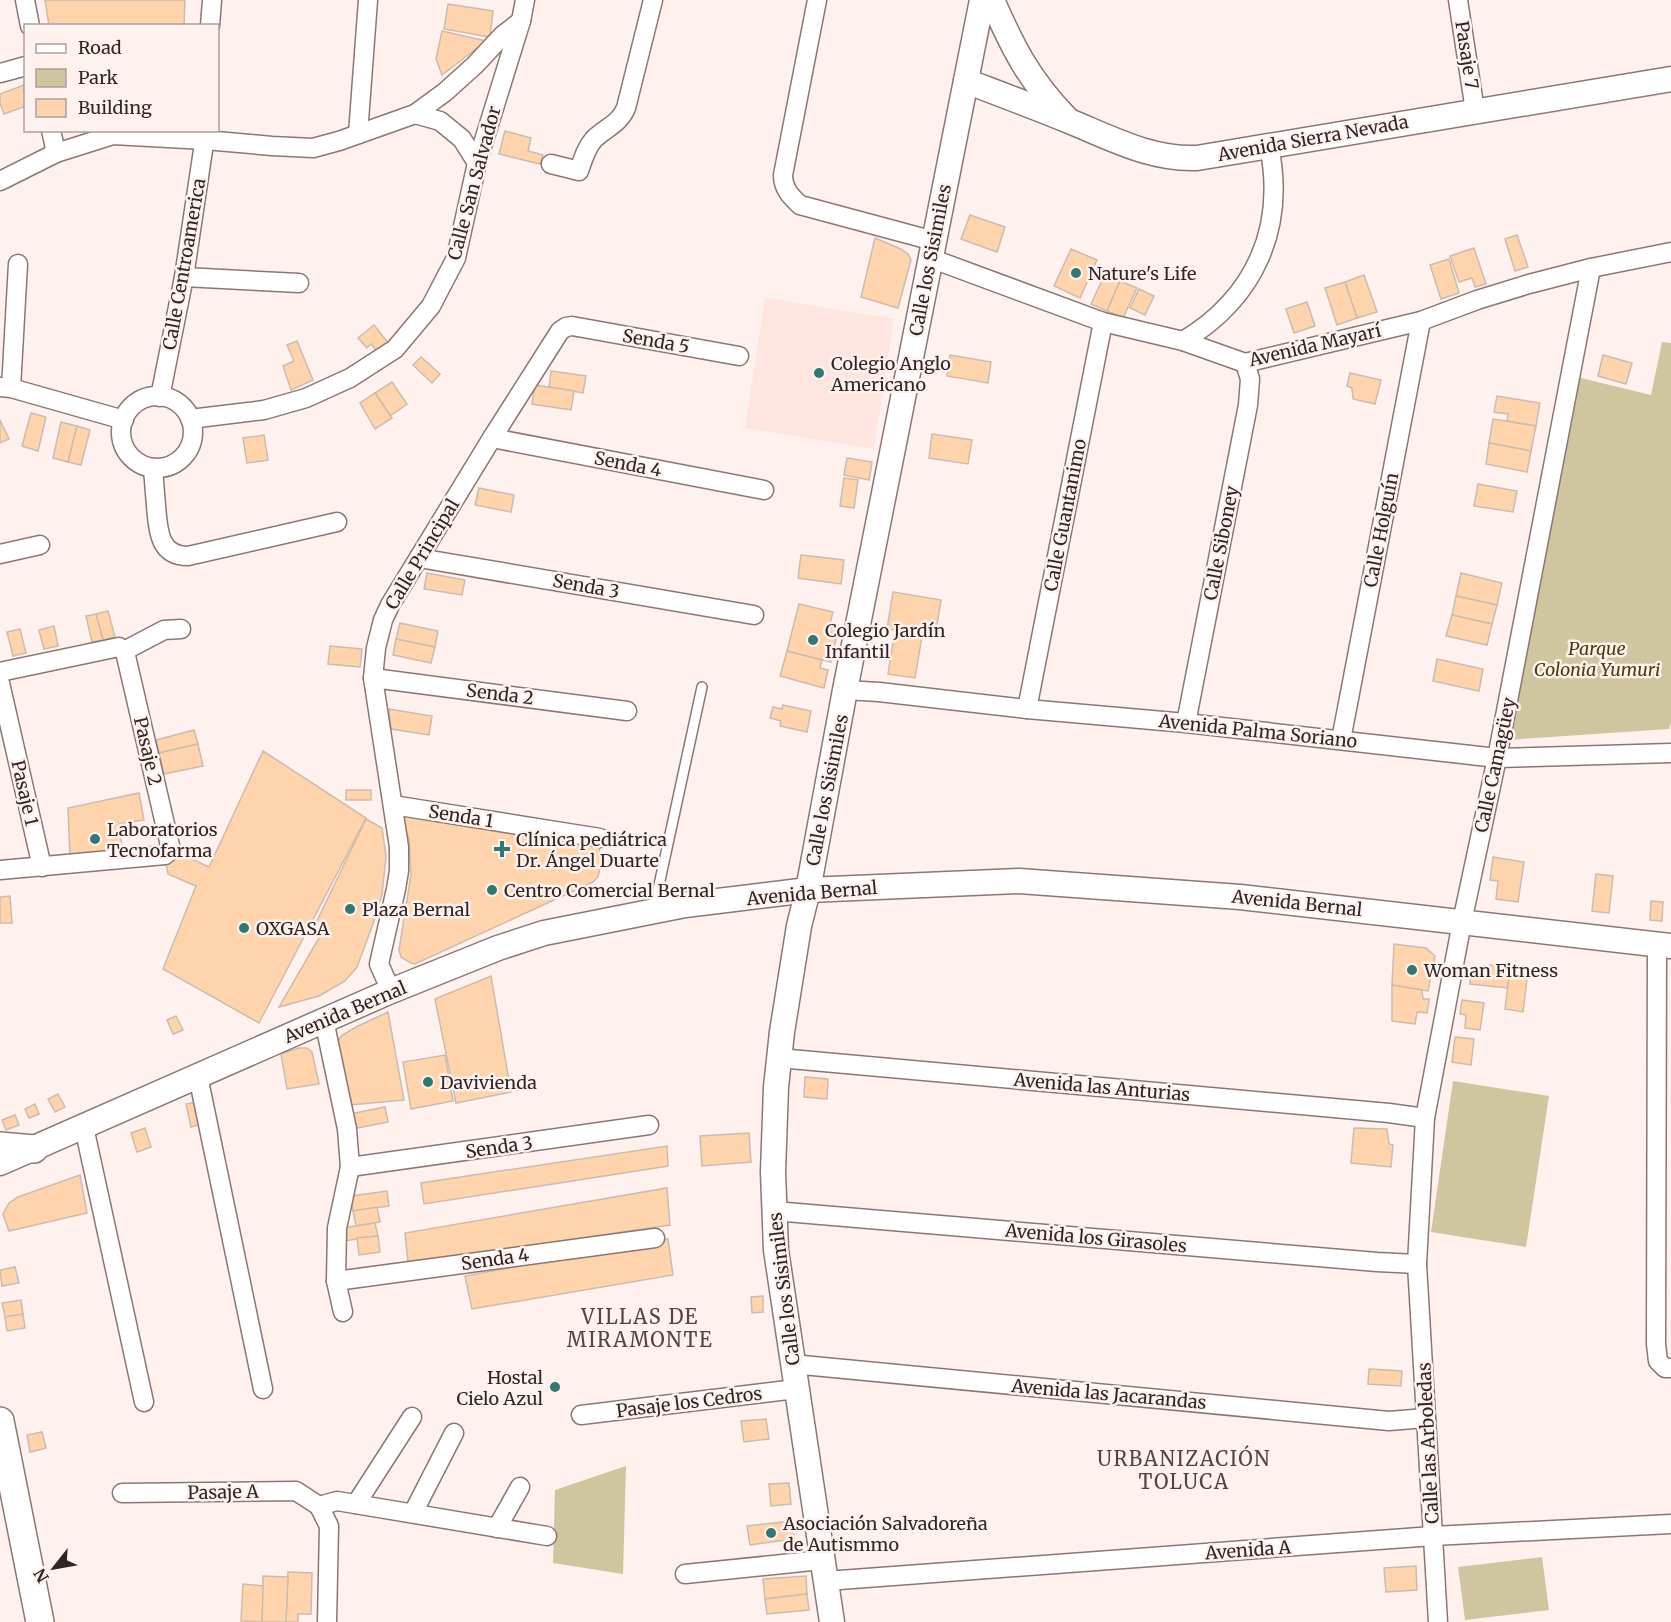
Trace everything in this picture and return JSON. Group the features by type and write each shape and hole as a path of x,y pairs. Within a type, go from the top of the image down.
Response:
{"main road":[{"name":"Calle los Sisimiles","path":"832,1622 776,1250 773,1144 779,1058 800,926 845,690 982,0"},
{"path":"992,0 1021,61 1048,100 1070,121"},
{"name":"Avenida Sierra Nevada","path":"966,81 1070,121 1127,146 1171,157 1197,158 1671,79"},
{"name":"Avenida Bernal","path":"0,1163 391,991 498,948 544,933 654,910 808,890 1019,881 1240,897 1664,945"},
{"path":"0,1146 34,1149"},
{"path":"0,1421 6,1483 40,1622"}],"street":[{"path":"25,0 30,24"},
{"path":"210,24 212,0"},
{"path":"358,134 368,0"},
{"name":"Calle San Salvador","path":"190,419 264,410 306,398 350,378 395,349 431,306 456,258 477,163 521,21 525,0"},
{"path":"551,164 579,171 589,145 622,118 653,0"},
{"name":"Avenida Mayarí","path":"817,0 783,175 783,183 788,192 800,205 932,250 1103,321 1183,341 1245,363 1421,321 1518,287 1592,268 1671,252"},
{"name":"Pasaje 7","path":"1458,0 1475,111"},
{"path":"0,181 56,153 112,135 205,135 272,146 312,148 358,134 415,114 467,72 502,35 521,21"},
{"path":"0,73 24,67"},
{"path":"415,114 441,121 462,139 477,163"},
{"path":"51,132 56,153"},
{"name":"Calle Centroamerica","path":"160,397 184,277 205,135"},
{"path":"1183,341 1203,329 1227,308 1246,283 1261,255 1273,209 1274,177 1269,146"},
{"path":"18,264 6,387 124,420"},
{"name":"Calle Camagüey","path":"1417,1263 1425,1119 1592,268"},
{"path":"184,277 299,283"},
{"name":"Calle Guantanimo","path":"1027,708 1103,321"},
{"name":"Calle Holguín","path":"1341,740 1421,321"},
{"name":"Senda 5","path":"572,326 739,356"},
{"name":"Calle Principal","path":"391,991 379,964 392,913 399,871 399,847 374,678 376,648 383,620 492,438 560,331 572,326"},
{"name":"Calle Siboney","path":"1186,723 1248,405 1250,379 1245,363"},
{"path":"168,398 181,406 190,419 193,436 188,452 168,467 153,468 142,465 129,454 124,446 121,429 124,420 132,407 145,399 168,398"},
{"name":"Senda 4","path":"492,438 764,490"},
{"path":"153,468 160,537 169,549 182,556 337,522"},
{"path":"0,554 40,545"},
{"name":"Senda 3","path":"419,558 754,615"},
{"path":"0,672 122,649 164,630 181,629"},
{"name":"Pasaje 2","path":"42,867 165,855 171,850 129,667 122,649"},
{"name":"Senda 2","path":"374,678 627,711"},
{"name":"Pasaje 1","path":"0,683 42,867"},
{"name":"Avenida Palma Soriano","path":"845,690 1186,723 1497,758 1671,753"},
{"name":"Senda 1","path":"393,805 600,838"},
{"path":"0,870 42,867"},
{"path":"1664,945 1656,1344 1658,1361 1665,1368 1671,1368"},
{"path":"324,1020 347,1129 350,1167 338,1228 336,1281 343,1312"},
{"name":"Avenida las Anturias","path":"779,1058 1389,1113 1425,1119"},
{"path":"198,1076 263,1389"},
{"name":"Senda 3","path":"350,1167 649,1125"},
{"path":"84,1127 144,1402"},
{"name":"Avenida los Girasoles","path":"774,1211 1353,1260 1417,1263"},
{"name":"Senda 4","path":"336,1281 655,1238"},
{"name":"Calle las Arboledas","path":"1417,1263 1438,1622"},
{"name":"Avenida las Jacarandas","path":"792,1364 1389,1421 1426,1418"},
{"name":"Pasaje los Cedros","path":"581,1415 796,1389"},
{"path":"356,1504 412,1417"},
{"path":"413,1513 454,1433"},
{"path":"497,1528 520,1487"},
{"name":"Pasaje A","path":"122,1493 296,1491 319,1506"},
{"path":"327,1622 329,1526 319,1506 338,1501 547,1536"},
{"name":"Avenida A","path":"685,1574 824,1570 1671,1524"}],"lane":[{"path":"654,910 702,687"}],"shaded area":[{"name":"Colegio Anglo Americano","path":"765,298 894,319 874,449 745,428"}],"green space":[{"name":"Parque Colonia Yumuri","path":"1662,342 1671,343 1671,723 1669,729 1506,740 1577,377 1651,395"},
{"path":"1453,1081 1549,1096 1526,1247 1431,1232"},
{"path":"626,1466 623,1574 553,1563 555,1490"},
{"path":"1542,1557 1549,1610 1465,1620 1458,1567"}],"building":[{"path":"45,0 185,0 184,24 49,24"},
{"path":"448,4 493,11 490,37 444,29"},
{"path":"442,31 486,41 442,75 436,59"},
{"path":"24,85 24,107 4,114 0,94"},
{"path":"505,131 531,138 528,151 543,155 540,164 499,154"},
{"path":"970,215 1005,227 997,252 961,239"},
{"path":"1517,235 1528,267 1515,271 1505,239"},
{"path":"875,238 901,249 908,254 911,260 898,308 861,297"},
{"path":"1474,248 1486,284 1475,287 1472,278 1459,282 1450,256"},
{"name":"Nature's Life","path":"1071,249 1097,260 1080,298 1054,286"},
{"path":"1449,259 1459,293 1441,299 1430,265"},
{"path":"1105,274 1120,281 1107,311 1091,304"},
{"path":"1364,275 1377,312 1357,318 1345,282"},
{"path":"1120,281 1137,288 1123,318 1107,311"},
{"path":"1345,282 1357,318 1337,325 1325,288"},
{"path":"1139,289 1154,296 1145,315 1130,308"},
{"path":"1307,302 1315,326 1294,333 1286,309"},
{"path":"374,325 389,344 378,353 371,344 367,348 358,338"},
{"path":"297,341 313,380 291,390 283,366 294,361 287,345"},
{"path":"950,355 991,362 988,383 947,376"},
{"path":"1603,355 1632,363 1626,384 1598,376"},
{"path":"421,357 440,374 432,383 413,365"},
{"path":"551,371 586,376 583,393 549,387"},
{"path":"1350,373 1381,380 1375,404 1353,399 1352,388 1347,386"},
{"path":"392,382 407,404 390,416 375,393"},
{"path":"535,385 574,391 571,410 532,404"},
{"path":"375,393 392,418 375,429 360,403"},
{"path":"1497,396 1540,403 1536,426 1507,421 1508,414 1494,412"},
{"path":"31,413 46,417 38,451 22,446"},
{"path":"1493,419 1536,426 1531,451 1489,443"},
{"path":"0,420 9,439 0,443"},
{"path":"61,422 77,426 68,462 53,458"},
{"path":"77,426 90,430 81,465 68,462"},
{"path":"932,434 972,440 968,464 929,458"},
{"path":"264,435 268,460 247,463 243,438"},
{"path":"1489,443 1531,451 1527,472 1486,464"},
{"path":"847,458 872,462 869,480 844,475"},
{"path":"844,478 858,480 854,508 840,506"},
{"path":"1478,484 1517,491 1513,512 1474,506"},
{"path":"479,488 514,495 511,512 475,505"},
{"path":"801,555 844,560 841,584 798,578"},
{"path":"427,573 465,580 462,595 424,589"},
{"path":"1461,573 1502,583 1497,605 1456,596"},
{"path":"893,592 941,600 935,637 887,629"},
{"path":"1456,596 1497,605 1492,624 1452,615"},
{"name":"Colegio Jardín Infantil","path":"799,604 833,612 829,627 838,629 831,662 787,651"},
{"path":"108,611 115,637 103,640 96,614"},
{"path":"96,614 103,640 92,642 86,616"},
{"path":"1452,615 1492,624 1487,645 1446,636"},
{"path":"400,623 438,631 435,647 396,639"},
{"path":"54,626 58,646 44,649 39,630"},
{"path":"20,629 26,653 13,656 7,632"},
{"path":"895,631 922,636 915,678 888,674"},
{"path":"396,639 435,647 431,663 393,655"},
{"path":"330,646 362,649 360,667 328,664"},
{"path":"787,651 822,660 820,668 828,670 824,688 780,676"},
{"path":"1437,659 1483,669 1479,691 1433,681"},
{"path":"783,705 811,711 807,732 780,726 781,721 770,718 773,707 782,709"},
{"path":"389,709 432,716 429,735 391,729"},
{"path":"194,730 198,744 159,753 156,740"},
{"path":"198,744 203,766 164,774 159,753"},
{"name":"OXGASA","path":"263,751 366,818 259,1023 163,969 196,886 168,874 163,846 209,867"},
{"path":"346,790 371,790 371,800 346,800"},
{"name":"Laboratorios Tecnofarma","path":"139,793 144,820 119,824 123,854 70,856 68,808"},
{"name":"Centro Comercial Bernal","path":"401,813 599,846 601,863 598,877 593,882 415,964 411,963 401,957 399,950 411,874 409,840"},
{"name":"Plaza Bernal","path":"366,819 382,828 386,857 382,894 357,967 345,981 319,996 279,1007 323,931 315,925"},
{"path":"1493,857 1524,862 1518,902 1496,899 1498,881 1490,880"},
{"path":"1596,874 1613,876 1609,913 1592,911"},
{"path":"10,896 12,923 0,923 0,897"},
{"path":"1651,901 1663,902 1662,921 1650,920"},
{"name":"Woman Fitness","path":"1394,944 1426,948 1435,956 1428,991 1392,985"},
{"path":"1489,965 1510,968 1508,988 1470,984 1471,969 1486,971"},
{"path":"1510,968 1528,970 1523,1012 1505,1009"},
{"path":"491,976 511,1092 456,1103 435,999"},
{"path":"1392,985 1422,990 1423,999 1429,999 1427,1013 1417,1012 1415,1024 1392,1021"},
{"path":"1462,1000 1484,1003 1480,1030 1465,1028 1466,1015 1460,1014"},
{"path":"388,1012 404,1100 350,1105 338,1041 341,1036 356,1027"},
{"path":"176,1016 183,1030 173,1034 167,1020"},
{"path":"1455,1037 1474,1039 1471,1065 1452,1062"},
{"path":"307,1048 312,1052 319,1084 287,1089 281,1054"},
{"name":"Davivienda","path":"445,1055 453,1101 411,1109 403,1062"},
{"path":"805,1077 828,1079 827,1099 804,1097"},
{"path":"58,1094 65,1107 55,1112 48,1099"},
{"path":"196,1102 202,1124 191,1127 186,1104"},
{"path":"35,1104 39,1114 29,1118 25,1109"},
{"path":"385,1107 388,1122 352,1129 350,1114"},
{"path":"15,1115 19,1125 6,1130 2,1120"},
{"path":"145,1128 151,1147 137,1152 131,1133"},
{"path":"1354,1128 1387,1129 1389,1144 1393,1145 1391,1167 1351,1163"},
{"path":"749,1133 751,1162 702,1166 700,1136"},
{"path":"667,1146 668,1166 424,1204 421,1183"},
{"path":"80,1175 87,1213 9,1231 3,1214 9,1203 18,1197"},
{"path":"667,1188 670,1225 408,1263 405,1233"},
{"path":"387,1191 389,1206 353,1211 351,1196"},
{"path":"377,1207 380,1222 356,1226 353,1211"},
{"path":"375,1223 378,1236 344,1241 342,1228"},
{"path":"378,1236 380,1252 359,1255 357,1238"},
{"path":"668,1239 673,1275 472,1309 465,1276"},
{"path":"15,1267 19,1283 2,1286 0,1270"},
{"path":"763,1296 763,1312 752,1313 751,1297"},
{"path":"21,1300 23,1314 5,1317 2,1303"},
{"path":"23,1314 25,1328 7,1331 5,1317"},
{"path":"1369,1369 1402,1371 1401,1386 1368,1384"},
{"path":"766,1419 769,1439 744,1442 741,1421"},
{"path":"42,1432 46,1448 30,1452 27,1435"},
{"path":"789,1483 791,1504 771,1506 769,1484"},
{"name":"Asociación Salvadoreña de Autismmo","path":"792,1521 794,1539 750,1545 747,1526"},
{"path":"1416,1566 1417,1590 1386,1592 1384,1568"},
{"path":"288,1572 312,1573 311,1614 298,1614 298,1622 286,1622"},
{"path":"263,1576 288,1577 286,1622 262,1622"},
{"path":"806,1576 807,1594 765,1599 763,1579"},
{"path":"243,1584 263,1586 262,1622 241,1621"},
{"path":"807,1594 809,1610 767,1614 765,1599"}],"place":[{"name":"Nature's Life","path":"1076,273"},
{"name":"Colegio Anglo Americano","path":"819,373"},
{"name":"Colegio Jardín Infantil","path":"813,640"},
{"name":"Laboratorios Tecnofarma","path":"95,839"},
{"name":"Clínica pediátrica Dr. Ángel Duarte","path":"502,849"},
{"name":"Centro Comercial Bernal","path":"492,890"},
{"name":"Plaza Bernal","path":"350,909"},
{"name":"OXGASA","path":"244,928"},
{"name":"Woman Fitness","path":"1412,970"},
{"name":"Davivienda","path":"428,1082"},
{"name":"Hostal Cielo Azul","path":"555,1387"},
{"name":"Asociación Salvadoreña de Autismmo","path":"771,1533"}],"district":[{"name":"VILLAS DE MIRAMONTE","path":"640,1328"},
{"name":"URBANIZACIÓN TOLUCA","path":"1184,1470"}]}
